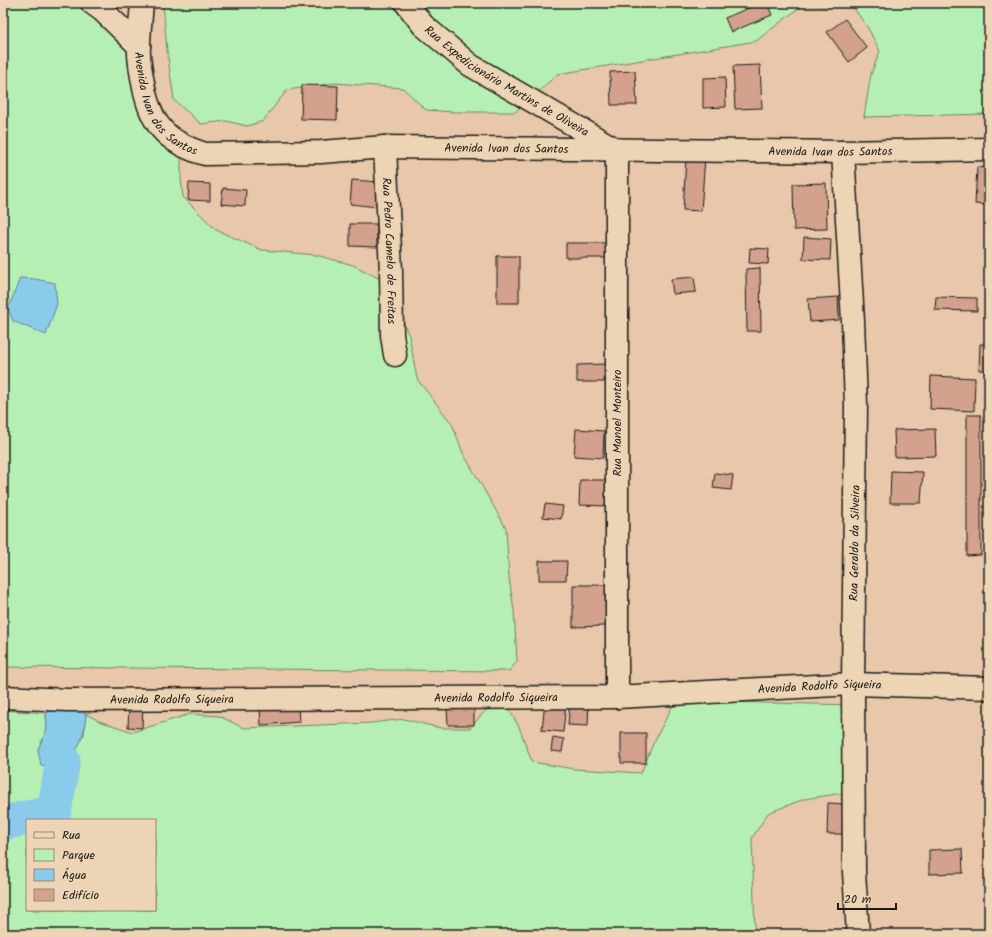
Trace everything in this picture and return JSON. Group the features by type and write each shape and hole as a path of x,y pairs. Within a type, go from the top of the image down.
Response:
{"street":[{"path":"92,3 103,11 139,46"},
{"name":"Avenida Ivan dos Santos","path":"142,3 139,46 143,85 150,113 159,126 172,138 191,149 205,154 321,152 385,147 843,152 989,150"},
{"name":"Rua Expedicionário Martins de Oliveira","path":"406,3 423,25 470,65 617,150"},
{"name":"Rua Pedro Camelo de Freitas","path":"385,147 391,271 392,335 395,355"},
{"name":"Rua Manoel Monteiro","path":"617,150 617,697"},
{"name":"Rua Geraldo da Silveira","path":"843,152 853,321 856,406 853,684 854,872 858,934"},
{"name":"Avenida Rodolfo Siqueira","path":"3,697 83,700 617,697 853,684 989,688"}],"green space":[{"path":"3,3 96,3 136,61 181,149 181,180 183,197 216,230 262,250 316,255 353,265 388,283 409,336 417,379 452,424 463,453 506,528 517,661 509,671 3,667"},
{"path":"163,3 989,3 989,114 864,117 871,74 880,51 868,28 853,7 803,5 756,41 558,74 515,112 454,112 426,110 403,88 335,83 287,90 263,121 247,126 226,121 201,124 174,100 167,51"},
{"path":"675,701 856,705 854,771 843,793 804,799 768,813 752,838 755,934 3,934 3,710 46,713 47,729 38,749 42,766 84,735 86,714 99,721 133,732 190,714 219,716 244,728 371,723 404,719 440,728 470,728 486,710 507,706 519,727 532,762 574,769 641,773 653,744"}],"water":[{"path":"20,278 55,283 57,304 46,335 13,321 8,309"},
{"path":"68,705 86,714 81,740 74,752 63,761 41,766 38,749 47,729 46,713"}],"building":[{"path":"760,3 767,3 772,15 731,32 725,18"},
{"path":"845,19 867,48 849,62 827,32"},
{"path":"760,65 762,108 735,109 733,66"},
{"path":"635,71 637,105 611,105 610,72"},
{"path":"725,77 726,107 703,108 703,78"},
{"path":"302,85 338,86 337,120 301,119"},
{"path":"686,157 705,158 701,211 683,210"},
{"path":"977,167 989,168 989,205 975,204"},
{"path":"352,180 380,182 378,207 350,204"},
{"path":"189,183 210,184 210,201 188,200"},
{"path":"826,183 827,229 794,230 793,184"},
{"path":"223,188 246,190 245,206 221,204"},
{"path":"350,224 377,224 377,247 350,246"},
{"path":"804,237 831,239 830,260 803,259"},
{"path":"566,243 609,243 609,258 566,258"},
{"path":"750,248 769,249 768,264 749,263"},
{"path":"497,256 519,256 519,303 497,303"},
{"path":"760,268 761,331 747,331 746,269"},
{"path":"694,277 696,292 673,294 671,279"},
{"path":"838,297 839,320 810,322 808,299"},
{"path":"936,297 977,298 977,311 935,310"},
{"path":"980,344 989,344 989,371 979,370"},
{"path":"604,364 604,382 577,382 577,365"},
{"path":"931,376 975,378 974,411 930,409"},
{"path":"967,415 981,415 981,555 967,556"},
{"path":"576,429 604,431 603,458 574,456"},
{"path":"935,429 936,456 895,457 894,430"},
{"path":"891,471 923,472 921,503 890,503"},
{"path":"715,473 733,475 731,490 713,488"},
{"path":"580,480 609,480 608,506 579,505"},
{"path":"545,504 563,506 561,519 543,517"},
{"path":"539,561 567,561 566,580 539,580"},
{"path":"573,585 606,585 606,626 573,627"},
{"path":"570,700 589,701 588,726 568,725"},
{"path":"545,702 566,704 563,732 542,730"},
{"path":"129,706 143,706 142,728 128,727"},
{"path":"298,706 299,722 261,725 260,709"},
{"path":"474,707 474,725 448,725 447,708"},
{"path":"621,733 646,733 646,763 621,763"},
{"path":"553,737 564,739 562,752 551,751"},
{"path":"828,803 845,804 844,834 827,834"},
{"path":"962,849 963,873 929,874 929,850"},
{"path":"819,930 819,934 779,934 779,932"}],"waterway":[{"path":"3,823 54,812 63,761"}]}
